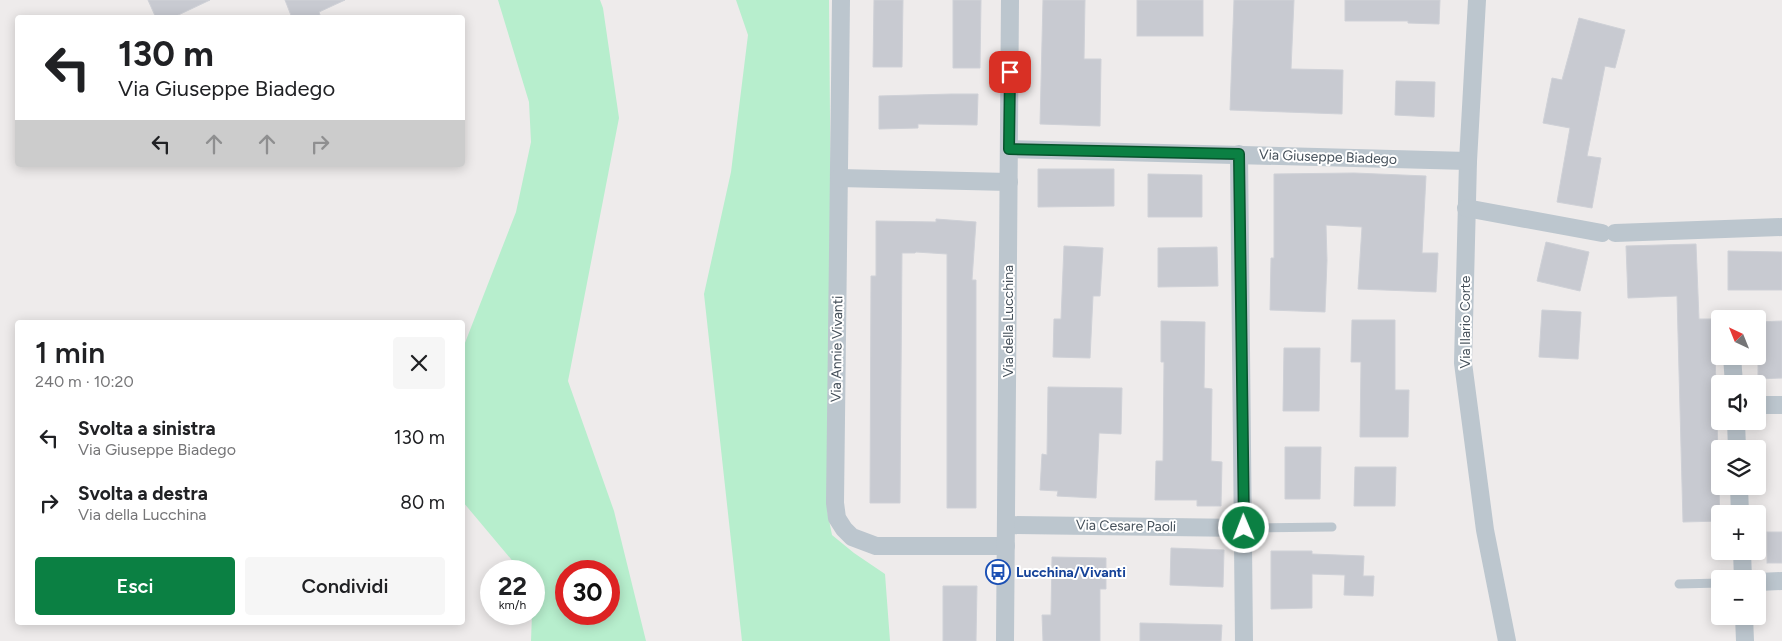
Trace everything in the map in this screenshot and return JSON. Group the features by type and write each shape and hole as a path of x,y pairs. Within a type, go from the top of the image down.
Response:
{"street":[{"name":"Via Annie Vivanti","path":"841,0 835,503 837,518 852,537 876,546 1006,546"},
{"name":"Via della Lucchina","path":"1005,641 1010,0"},
{"name":"Via Ilario Corte","path":"1478,0 1466,208 1463,363 1485,530 1507,641"},
{"name":"Via Giuseppe Biadego","path":"1009,149 1468,161"},
{"path":"1239,154 1244,641"},
{"path":"839,178 1009,182"},
{"path":"1466,208 1608,233 1782,227"},
{"path":"1766,405 1782,405"},
{"name":"Via Cesare Paoli","path":"1007,525 1244,528"},
{"path":"1766,582 1782,581"},
{"path":"1744,625 1745,641"}],"lane":[{"path":"1244,528 1332,527"},
{"path":"1679,584 1711,583"}],"green space":[{"path":"498,0 600,0 603,8 619,118 568,381 614,511 646,641 531,641 532,625 545,625 545,560 512,560 465,504 465,343 516,212 531,142 529,102"},
{"path":"736,0 829,0 831,236 827,510 832,535 885,574 890,641 742,641 704,294 731,172 748,35"}],"building":[{"path":"148,0 210,0 178,15 155,15"},
{"path":"285,0 345,0 319,12 320,15 291,15"},
{"path":"874,0 903,0 902,67 873,67"},
{"path":"953,0 981,0 980,68 953,68"},
{"path":"1043,0 1085,0 1084,59 1101,59 1100,126 1040,124"},
{"path":"1137,0 1203,0 1203,36 1137,36"},
{"path":"1234,0 1294,0 1291,69 1343,70 1342,114 1230,110"},
{"path":"1345,0 1440,0 1439,24 1408,23 1408,21 1345,21"},
{"path":"1579,18 1625,30 1615,68 1605,66 1587,156 1601,158 1592,208 1557,202 1570,128 1543,123 1552,78 1562,80"},
{"path":"1396,81 1435,82 1434,117 1395,115"},
{"path":"978,94 977,125 918,124 918,128 879,129 879,96"},
{"path":"1038,169 1114,169 1114,206 1038,207"},
{"path":"1354,173 1426,176 1422,253 1438,253 1436,292 1358,289 1362,227 1326,225 1325,312 1270,310 1271,258 1274,258 1274,174"},
{"path":"1148,174 1202,175 1202,217 1148,217"},
{"path":"936,219 976,222 972,280 976,280 976,508 947,508 947,254 916,252 902,253 900,503 870,503 871,276 876,276 876,221 936,222"},
{"path":"1546,242 1589,252 1580,291 1537,281"},
{"path":"1696,244 1699,319 1711,319 1711,365 1715,365 1716,375 1711,375 1711,430 1717,430 1718,440 1711,440 1711,495 1719,495 1720,505 1711,505 1711,521 1683,522 1677,296 1628,298 1626,246"},
{"path":"1064,246 1103,248 1100,296 1093,296 1090,358 1053,357 1054,319 1061,319"},
{"path":"1217,247 1218,286 1158,287 1158,248"},
{"path":"1728,251 1782,252 1782,290 1728,290"},
{"path":"1542,310 1581,312 1578,359 1539,357"},
{"path":"1352,320 1395,320 1395,390 1409,390 1408,437 1360,437 1361,362 1351,362"},
{"path":"1161,321 1205,322 1204,388 1212,389 1211,461 1222,462 1221,506 1197,506 1197,500 1155,500 1156,461 1163,461 1164,362 1161,362"},
{"path":"1782,321 1782,378 1766,379 1766,375 1758,375 1758,365 1766,365 1766,322"},
{"path":"1284,348 1320,348 1319,411 1283,411"},
{"path":"1048,387 1122,388 1121,434 1099,433 1096,498 1057,496 1058,491 1040,490 1042,454 1047,455"},
{"path":"1285,447 1321,447 1320,499 1285,499"},
{"path":"1355,467 1396,467 1395,506 1354,506"},
{"path":"1767,532 1782,532 1782,563 1767,563"},
{"path":"1171,548 1224,550 1223,587 1170,585"},
{"path":"1271,551 1312,551 1312,554 1364,556 1363,576 1374,576 1373,596 1344,595 1345,575 1312,574 1312,608 1271,609"},
{"path":"1052,557 1106,558 1106,589 1100,589 1100,641 1043,641 1042,615 1051,615"},
{"path":"943,586 977,586 976,641 943,641"},
{"path":"1140,623 1222,625 1221,641 1140,641"}],"place":[{"name":"Lucchina/Vivanti","path":"998,572"}],"route":[{"path":"1010,72 1009,149 1239,154 1244,528"}]}
